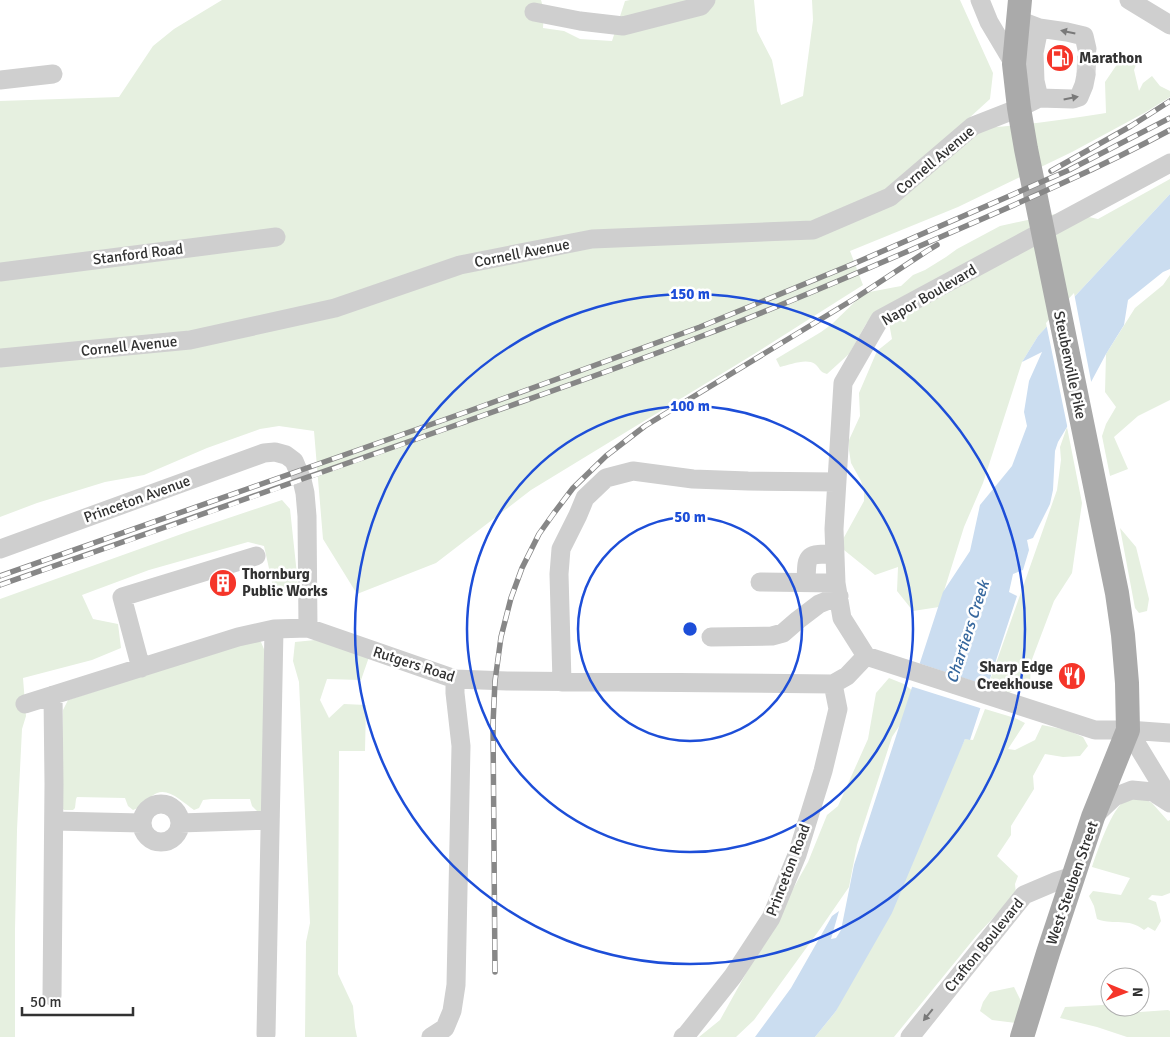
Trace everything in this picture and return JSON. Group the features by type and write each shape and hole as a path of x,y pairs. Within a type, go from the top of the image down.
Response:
{"main road":[{"name":"Steubenville Pike","path":"1019,10 1014,64 1029,103 1026,149 1116,593 1123,635 1128,730"},
{"name":"West Steuben Street","path":"1022,1037 1093,817 1128,730"}],"street":[{"path":"534,12 580,21 623,26 701,6 706,0"},
{"path":"980,0 989,22 1014,64"},
{"path":"1129,0 1170,25"},
{"path":"1019,10 1040,28 1084,36 1087,49"},
{"path":"1040,28 1034,53 1035,81 1029,103 1073,99 1079,96 1086,75"},
{"path":"0,80 53,74"},
{"name":"Cornell Avenue","path":"0,358 190,340 335,308 460,265 592,239 813,230 890,198 973,126 1029,103"},
{"name":"Napor Boulevard","path":"874,659 842,618 834,529 843,383 880,319 1170,163"},
{"name":"Stanford Road","path":"0,272 276,237"},
{"name":"Princeton Avenue","path":"0,549 264,453 275,452 286,455 294,462 302,480 305,493 308,628"},
{"path":"562,682 559,574 561,549 585,498 606,478 633,471 693,479 837,482"},
{"path":"806,583 806,560 810,556 815,554 835,554"},
{"path":"141,668 122,597 256,556"},
{"path":"760,582 806,583 838,590"},
{"path":"711,637 772,636 783,633 838,590"},
{"name":"Rutgers Road","path":"25,704 238,637 274,629 308,628 455,679 562,682 833,684"},
{"path":"266,1034 274,629"},
{"path":"833,684 874,659 1095,730 1170,733"},
{"path":"431,1037 445,1028 452,1011 456,985 461,746 455,679"},
{"name":"Princeton Road","path":"685,1035 733,976 771,918 790,873 823,771 838,709 833,684"},
{"path":"52,996 53,695"},
{"path":"1128,730 1170,799"},
{"path":"1093,817 1114,797 1132,790 1154,792 1170,803"},
{"path":"161,804 167,805 176,812 180,823 175,835 162,842 151,839 146,835 142,823 143,817 150,807 161,804"},
{"path":"180,823 270,820"},
{"path":"54,821 142,823"},
{"name":"Crafton Boulevard","path":"910,1037 1024,895 1074,876"}],"green space":[{"path":"222,0 541,0 544,10 543,28 564,31 580,39 612,41 625,1 754,0 757,31 772,60 781,105 803,96 813,20 812,0 960,0 993,73 990,99 957,129 1032,124 1106,113 1105,82 1124,54 1137,62 1134,70 1139,91 1143,83 1152,76 1160,86 1170,91 1170,97 1072,152 958,207 850,251 863,285 759,351 531,490 436,563 357,594 323,539 314,431 279,426 260,429 207,448 144,475 105,482 37,503 0,517 0,101 119,97 153,46 174,29"},
{"path":"1170,179 1170,194 1038,336 1022,362 983,483 964,527 939,607 913,611 897,591 898,567 875,575 844,550 842,541 864,501 861,481 851,463 849,450 849,440 860,416 859,393 877,351 892,339 889,323 874,316 866,324 849,354 827,374 811,362 780,367 776,359 832,324 864,293 901,286 913,275 925,270 957,249 1000,226 1065,212 1098,219"},
{"path":"1170,275 1170,400 1138,416 1114,437 1128,469 1110,476 1102,436 1106,424 1116,407 1105,392 1106,354 1135,308 1163,285"},
{"path":"1067,427 1082,503 1072,573 1054,601 1031,662 1030,685 1020,686 1009,693 988,686 1057,490 1061,460 1060,447"},
{"path":"282,500 290,509 298,584 289,594 274,591 264,546 248,542 149,570 82,595 93,619 118,624 121,648 92,660 23,678 26,716 22,729 17,830 15,1037 0,1037 0,599"},
{"path":"1120,528 1136,547 1149,599 1147,611 1139,613 1135,608"},
{"path":"255,640 261,642 266,654 263,810 258,812 252,806 250,799 211,799 203,800 199,808 194,810 174,796 163,792 152,796 141,806 133,810 128,806 125,798 77,797 73,810 64,810 61,807 63,710 68,700"},
{"path":"315,640 369,657 361,680 327,679 320,700 329,718 344,704 366,705 365,751 339,751 338,974 353,1006 357,1037 305,1037 306,942 310,923 299,682 293,661 295,642"},
{"path":"889,678 904,684 919,696 892,737 857,845 849,887 754,1020 736,1037 699,1037 720,1020 808,862 827,815 838,806 868,739 876,693"},
{"path":"985,709 1025,723 1008,749 1015,750 1035,740 1042,725 1067,730 1083,737 1088,746 1080,756 1063,757 1045,754 1033,776 1034,789 1011,826 1011,835 997,856 1018,876 1015,884 1016,894 977,935 894,1037 815,1037 836,1011 965,739 973,740"},
{"path":"1141,797 1152,803 1168,821 1170,820 1170,893 1162,896 1152,895 1148,899 1156,902 1161,921 1155,931 1148,927 1144,930 1132,924 1097,919 1089,896 1093,891 1121,895 1130,878 1092,867 1115,811 1126,800"},
{"path":"1014,987 1023,1005 1016,1023 992,1020 980,1011 983,1002 990,992"},
{"path":"1100,1005 1100,1017 1150,1017 1150,1011 1168,1010 1170,1011 1170,1037 1127,1037 1060,1018 1065,1007"}],"water":[{"name":"Chartiers Creek","path":"1170,194 1170,269 1163,272 1128,300 1124,325 1058,442 1055,451 1053,490 1050,504 1033,538 1027,540 1029,550 1023,570 1013,574 1009,592 1017,596 970,740 965,739 892,913 836,1011 815,1037 755,1037 791,988 832,916 839,911 831,939 836,938 841,930 854,865 943,592 970,551 980,505 1012,466 1027,426 1024,412 1029,381 1042,352 1022,362 1038,336"}],"pier":[{"path":"1074,293 1092,386 1068,430 1046,323"},
{"path":"918,663 991,687 983,709 910,686"}],"tunnel":[{"path":"1086,75 1087,49"}],"railway":[{"path":"1051,171 1131,126 1170,101"},
{"path":"0,576 469,411 700,327 853,264 1069,170 1170,118"},
{"path":"0,585 402,445 728,326 779,306 1073,179 1170,130"},
{"path":"495,972 493,724 495,681 501,637 511,598 522,568 539,534 573,488 606,456 645,426 854,299 937,245"}],"place":[{"name":"Marathon","path":"1060,58"},
{"name":"Thornburg Public Works","path":"223,583"},
{"name":"Sharp Edge Creekhouse","path":"1072,676"}]}
